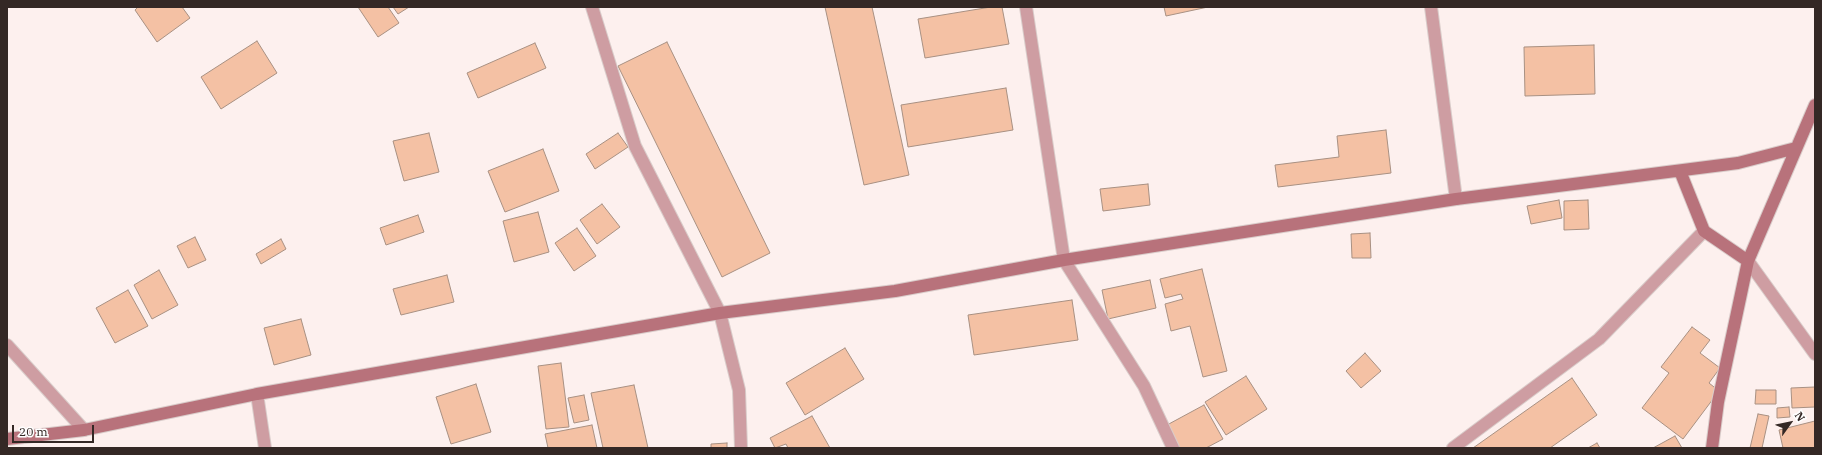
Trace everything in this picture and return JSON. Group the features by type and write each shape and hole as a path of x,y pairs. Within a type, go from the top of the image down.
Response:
{"main road":[{"path":"1712,448 1718,402 1748,261 1815,105"},
{"path":"7,439 84,430 257,394 720,313 895,291 1064,260 1456,200 1738,164 1796,148"},
{"path":"1680,171 1704,231 1748,261"}],"street":[{"path":"592,7 635,146 720,313 739,390 741,448"},
{"path":"1026,7 1064,260 1144,386 1172,448"},
{"path":"1431,7 1456,200"},
{"path":"1453,448 1599,339 1704,231"},
{"path":"1748,261 1815,354"},
{"path":"7,345 84,430"},
{"path":"257,394 265,448"}],"building":[{"path":"138,7 182,7 190,18 157,42 135,10"},
{"path":"358,7 388,7 399,23 378,37"},
{"path":"393,7 409,7 398,14"},
{"path":"825,7 872,7 909,175 864,185"},
{"path":"991,7 1002,7 1009,44 925,58 918,19"},
{"path":"1164,7 1208,7 1166,16"},
{"path":"257,41 277,73 221,109 201,77"},
{"path":"667,42 770,253 722,277 618,66"},
{"path":"535,43 546,68 478,98 467,73"},
{"path":"1594,45 1595,94 1525,96 1524,47"},
{"path":"1006,88 1013,130 908,147 901,105"},
{"path":"1386,130 1391,173 1278,187 1275,165 1339,157 1337,136"},
{"path":"429,133 439,172 404,181 393,141"},
{"path":"618,133 628,147 595,169 586,154"},
{"path":"543,149 559,191 505,212 488,171"},
{"path":"1148,184 1150,205 1103,211 1100,189"},
{"path":"1559,200 1562,218 1531,224 1527,206"},
{"path":"1588,200 1589,229 1564,230 1564,201"},
{"path":"602,204 620,227 597,244 580,220"},
{"path":"538,212 549,252 514,262 503,221"},
{"path":"418,215 424,232 386,245 380,228"},
{"path":"577,228 596,256 574,271 555,243"},
{"path":"1370,233 1371,258 1352,258 1351,234"},
{"path":"195,237 206,260 188,268 177,246"},
{"path":"281,239 286,249 261,264 256,254"},
{"path":"1202,269 1227,371 1203,377 1190,326 1171,331 1165,304 1183,299 1181,294 1165,298 1160,279"},
{"path":"159,270 178,305 152,319 134,285"},
{"path":"447,275 454,302 401,315 393,289"},
{"path":"1150,280 1156,308 1108,319 1102,290"},
{"path":"128,290 148,326 115,343 96,308"},
{"path":"1072,300 1078,340 974,355 968,315"},
{"path":"301,319 311,355 274,365 264,328"},
{"path":"1692,327 1710,340 1700,353 1720,368 1709,383 1719,391 1683,439 1642,408 1669,373 1661,367"},
{"path":"845,348 864,379 805,415 786,383"},
{"path":"1365,353 1381,371 1361,388 1346,371"},
{"path":"561,363 569,427 546,429 538,366"},
{"path":"1246,376 1267,409 1226,435 1205,402"},
{"path":"1572,378 1597,415 1550,448 1473,448"},
{"path":"476,384 491,432 451,444 436,397"},
{"path":"634,385 648,448 603,448 591,393"},
{"path":"1815,387 1815,407 1792,408 1791,388"},
{"path":"1756,390 1776,390 1776,404 1755,404"},
{"path":"584,395 589,420 574,423 568,398"},
{"path":"1204,405 1223,439 1206,448 1180,448 1167,425"},
{"path":"1789,407 1790,417 1777,418 1777,408"},
{"path":"1758,414 1769,416 1762,448 1750,448"},
{"path":"812,416 830,448 788,448 786,444 775,448 770,438"},
{"path":"1815,421 1815,448 1783,448 1779,430"},
{"path":"592,425 597,448 548,448 545,434"},
{"path":"1675,436 1682,448 1653,448"},
{"path":"727,443 727,448 711,448 711,444"},
{"path":"1597,443 1600,448 1588,448"}]}
